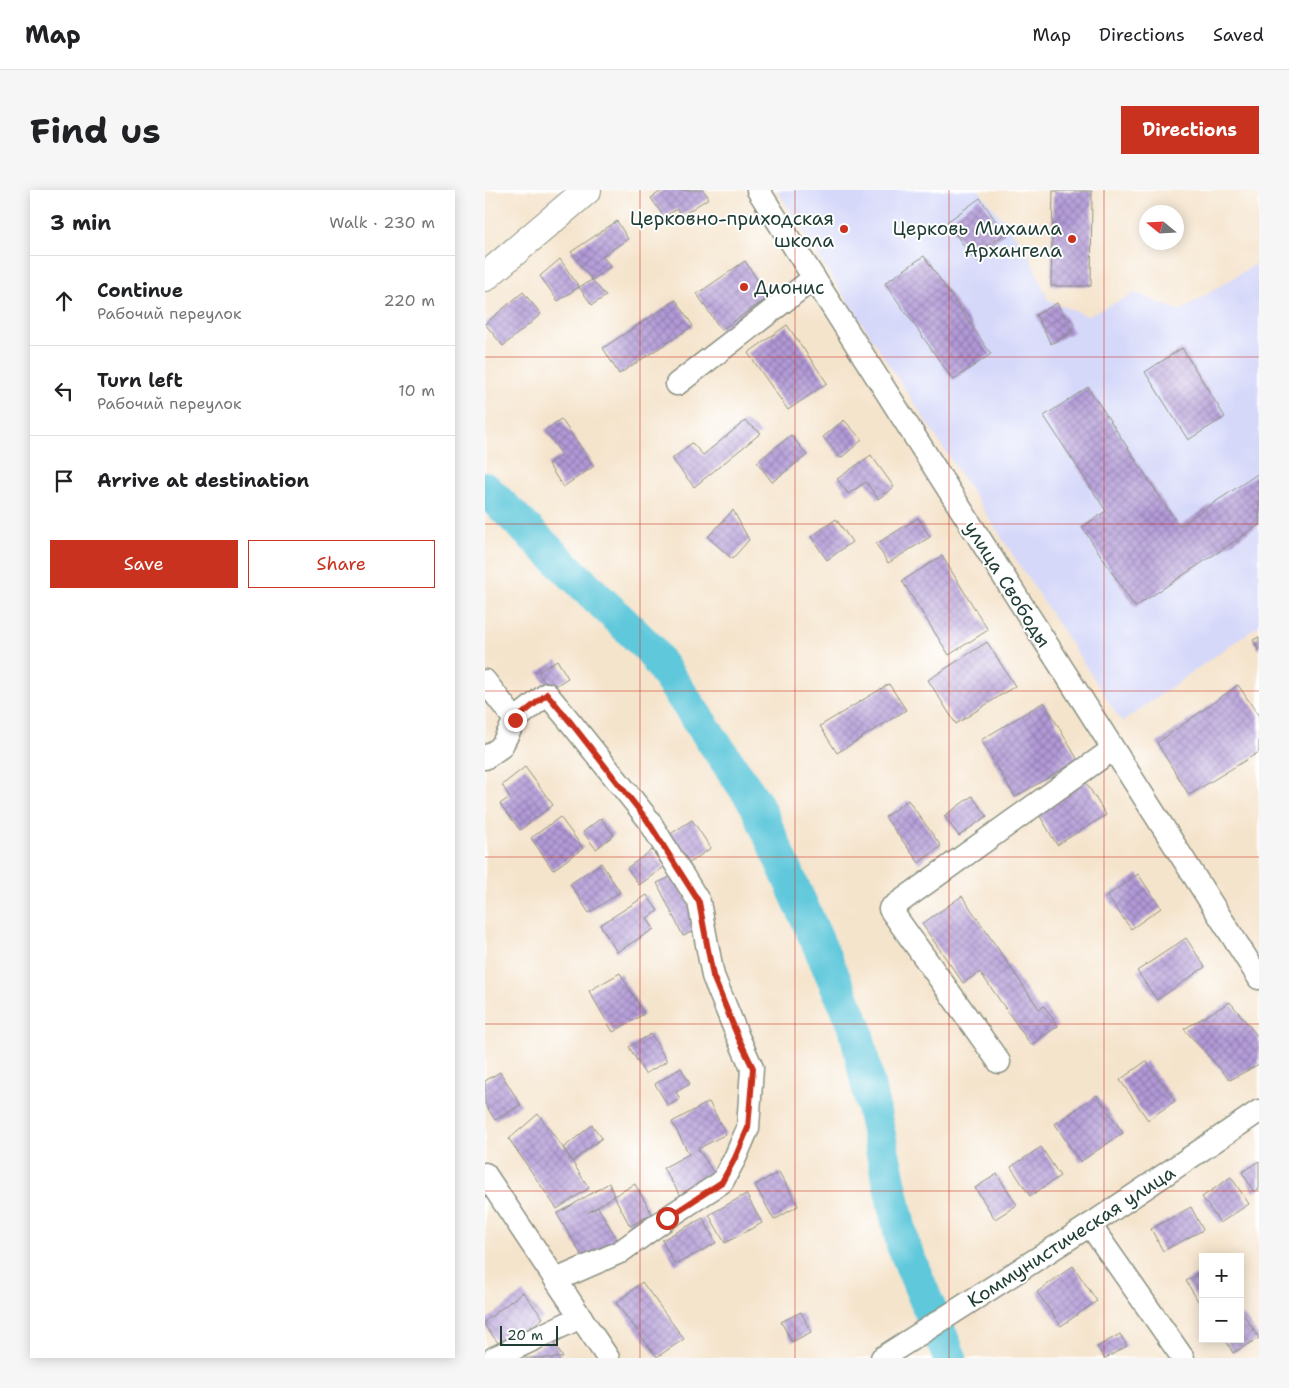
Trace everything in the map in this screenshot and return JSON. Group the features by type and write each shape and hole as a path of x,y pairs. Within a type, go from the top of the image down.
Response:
{"main road":[{"path":"485,277 587,190"}],"street":[{"name":"улица Свободы","path":"758,190 1259,978"},
{"path":"677,384 813,278"},
{"path":"485,681 515,720"},
{"path":"485,758 501,747 515,720 547,694 647,820 699,902 713,976 753,1068 748,1128 722,1182 620,1252 556,1280"},
{"path":"999,1062 890,909 1113,749"},
{"name":"Коммунистическая улица","path":"882,1358 1090,1225 1259,1111"},
{"path":"485,1174 608,1358"},
{"path":"1090,1225 1183,1358"},
{"path":"494,1358 581,1317"}],"shaded area":[{"path":"777,190 979,190 1027,250 1048,300 1087,316 1135,293 1180,311 1259,262 1259,625 1122,722"}],"building":[{"path":"663,190 703,190 709,198 681,216 677,209 664,217 651,198"},
{"name":"Церковь Михаила Архангела","path":"1053,191 1092,191 1091,286 1051,286"},
{"path":"980,198 1005,234 972,257 947,222"},
{"path":"617,221 628,239 602,256 611,266 592,280 571,252"},
{"path":"924,256 991,354 953,380 885,283"},
{"path":"560,259 579,287 558,301 540,276"},
{"path":"745,261 769,297 721,330 697,294"},
{"path":"592,280 606,296 592,305 579,287"},
{"path":"523,292 541,314 503,346 485,324"},
{"path":"676,300 693,326 619,374 603,348"},
{"path":"1057,303 1073,332 1051,344 1036,315"},
{"path":"787,325 827,383 788,410 748,353"},
{"path":"1182,348 1225,417 1188,440 1145,372"},
{"path":"1088,387 1179,526 1259,473 1259,525 1135,607 1082,527 1106,511 1044,416"},
{"path":"561,419 594,466 563,487 548,464 562,455 545,430"},
{"path":"844,420 862,440 841,458 823,437"},
{"path":"745,421 761,433 694,487 672,459 692,443 703,455"},
{"path":"791,435 807,455 772,482 757,462"},
{"path":"871,455 894,487 878,499 866,482 848,494 837,479"},
{"path":"733,510 749,540 732,559 708,537"},
{"path":"918,518 930,537 888,563 876,544"},
{"path":"836,519 852,542 827,560 811,537"},
{"path":"942,556 988,630 949,655 902,581"},
{"path":"1259,637 1259,651 1253,640"},
{"path":"987,642 1015,686 956,724 928,680"},
{"path":"557,660 568,678 549,690 538,672"},
{"path":"889,684 906,710 837,753 820,726"},
{"path":"1238,685 1259,716 1259,752 1189,795 1157,743"},
{"path":"1044,702 1078,760 1015,797 981,740"},
{"path":"525,767 553,805 520,830 500,804 510,797 502,785"},
{"path":"1085,781 1106,815 1057,845 1037,811"},
{"path":"972,796 987,816 959,836 944,816"},
{"path":"908,800 941,846 919,863 885,817"},
{"path":"560,817 583,848 553,870 531,838"},
{"path":"601,818 614,835 596,849 583,832"},
{"path":"692,820 711,848 685,866 666,837"},
{"path":"652,850 664,867 639,885 627,868"},
{"path":"601,863 620,892 589,913 570,884"},
{"path":"1138,874 1161,908 1131,929 1107,896"},
{"path":"675,875 700,928 683,936 657,883"},
{"path":"647,895 658,911 647,918 654,929 617,952 600,925"},
{"path":"962,896 1039,1009 1044,1006 1058,1026 1031,1045 980,972 963,983 922,924"},
{"path":"1186,938 1205,967 1157,1000 1137,971"},
{"path":"620,973 644,1014 613,1032 589,991"},
{"path":"1230,1002 1259,1038 1259,1064 1230,1080 1184,1029"},
{"path":"651,1034 667,1061 645,1074 629,1047"},
{"path":"1146,1061 1175,1101 1148,1120 1120,1080"},
{"path":"681,1068 690,1084 676,1092 680,1099 668,1106 655,1084"},
{"path":"500,1072 521,1105 495,1120 485,1104 485,1081"},
{"path":"1097,1095 1123,1133 1080,1162 1055,1124"},
{"path":"709,1102 726,1134 698,1149 715,1175 681,1196 663,1168 689,1154 672,1122"},
{"path":"538,1114 564,1149 589,1188 557,1209 509,1139"},
{"path":"592,1125 602,1138 573,1161 563,1148"},
{"path":"1041,1147 1060,1176 1030,1196 1011,1167"},
{"path":"1259,1161 1259,1189 1254,1192 1242,1172"},
{"path":"779,1172 798,1206 774,1220 755,1185"},
{"path":"997,1174 1017,1205 995,1219 975,1188"},
{"path":"1231,1177 1249,1204 1220,1223 1202,1197"},
{"path":"609,1183 614,1196 589,1212 598,1207 618,1241 585,1261 557,1214"},
{"path":"635,1184 652,1214 630,1226 614,1196"},
{"path":"746,1194 762,1223 725,1243 709,1215"},
{"path":"1191,1207 1203,1230 1163,1251 1151,1229"},
{"path":"703,1218 716,1243 675,1265 662,1240"},
{"path":"1073,1266 1097,1301 1061,1326 1037,1292"},
{"path":"1199,1273 1199,1302 1186,1281"},
{"path":"642,1282 684,1339 657,1357 616,1303"},
{"path":"523,1292 543,1318 503,1349 485,1326 485,1321"},
{"path":"801,1312 811,1332 792,1342 781,1322"},
{"path":"1244,1315 1259,1338 1233,1353 1227,1343 1244,1343"},
{"path":"1120,1334 1127,1346 1104,1358 1097,1347"},
{"path":"552,1339 563,1358 521,1358"}],"waterway":[{"path":"485,489 650,649 756,804 855,1026 903,1245 950,1358"}],"place":[{"name":"Церковно-приходская школа","path":"844,229"},
{"name":"Церковь Михаила Архангела","path":"1072,239"},
{"name":"Дионис","path":"744,287"}],"route":[{"path":"515,720 547,694 647,820 699,902 713,976 753,1068 748,1128 722,1182 667,1218"}]}
